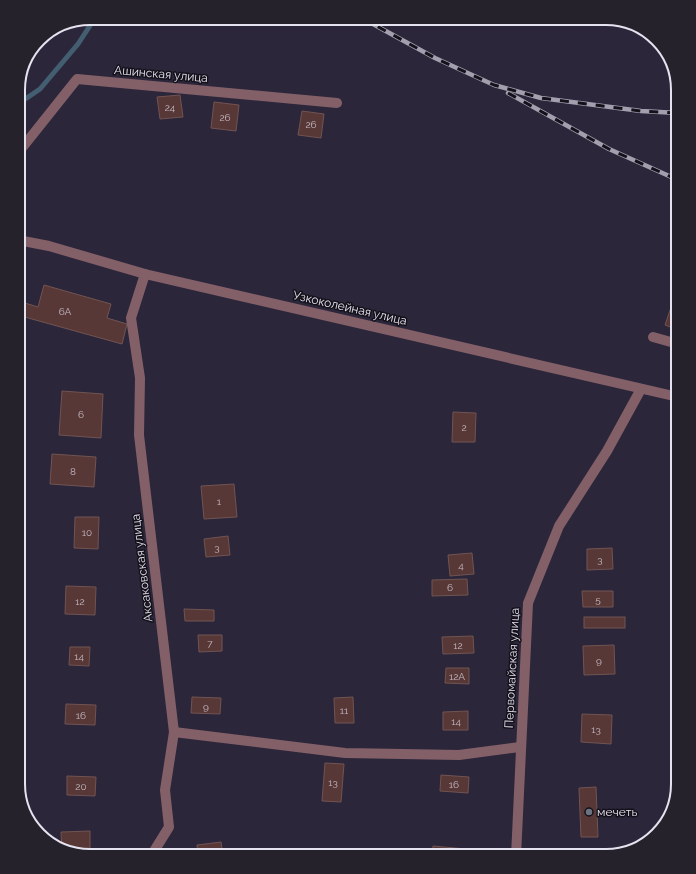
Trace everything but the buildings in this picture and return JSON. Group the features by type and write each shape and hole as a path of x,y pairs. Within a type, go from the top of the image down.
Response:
{"street":[{"name":"Ашинская улица","path":"25,144 77,80 337,103"},
{"name":"Узкоколейная улица","path":"25,241 49,246 144,274 641,390 671,396"},
{"name":"Аксаковская улица","path":"144,274 131,318 140,378 139,435 174,732 165,790 169,827 155,849"},
{"path":"652,337 671,342"},
{"name":"Первомайская улица","path":"516,849 528,603 559,526 607,451 641,390"},
{"path":"174,732 345,753 458,755 520,747"}],"waterway":[{"path":"25,99 40,89 78,44 90,25"}],"railway":[{"path":"375,25 435,58 494,85 541,98 641,111 671,113"},
{"path":"508,93 609,149 671,177"}],"place":[{"name":"мечеть","path":"589,812"}]}
